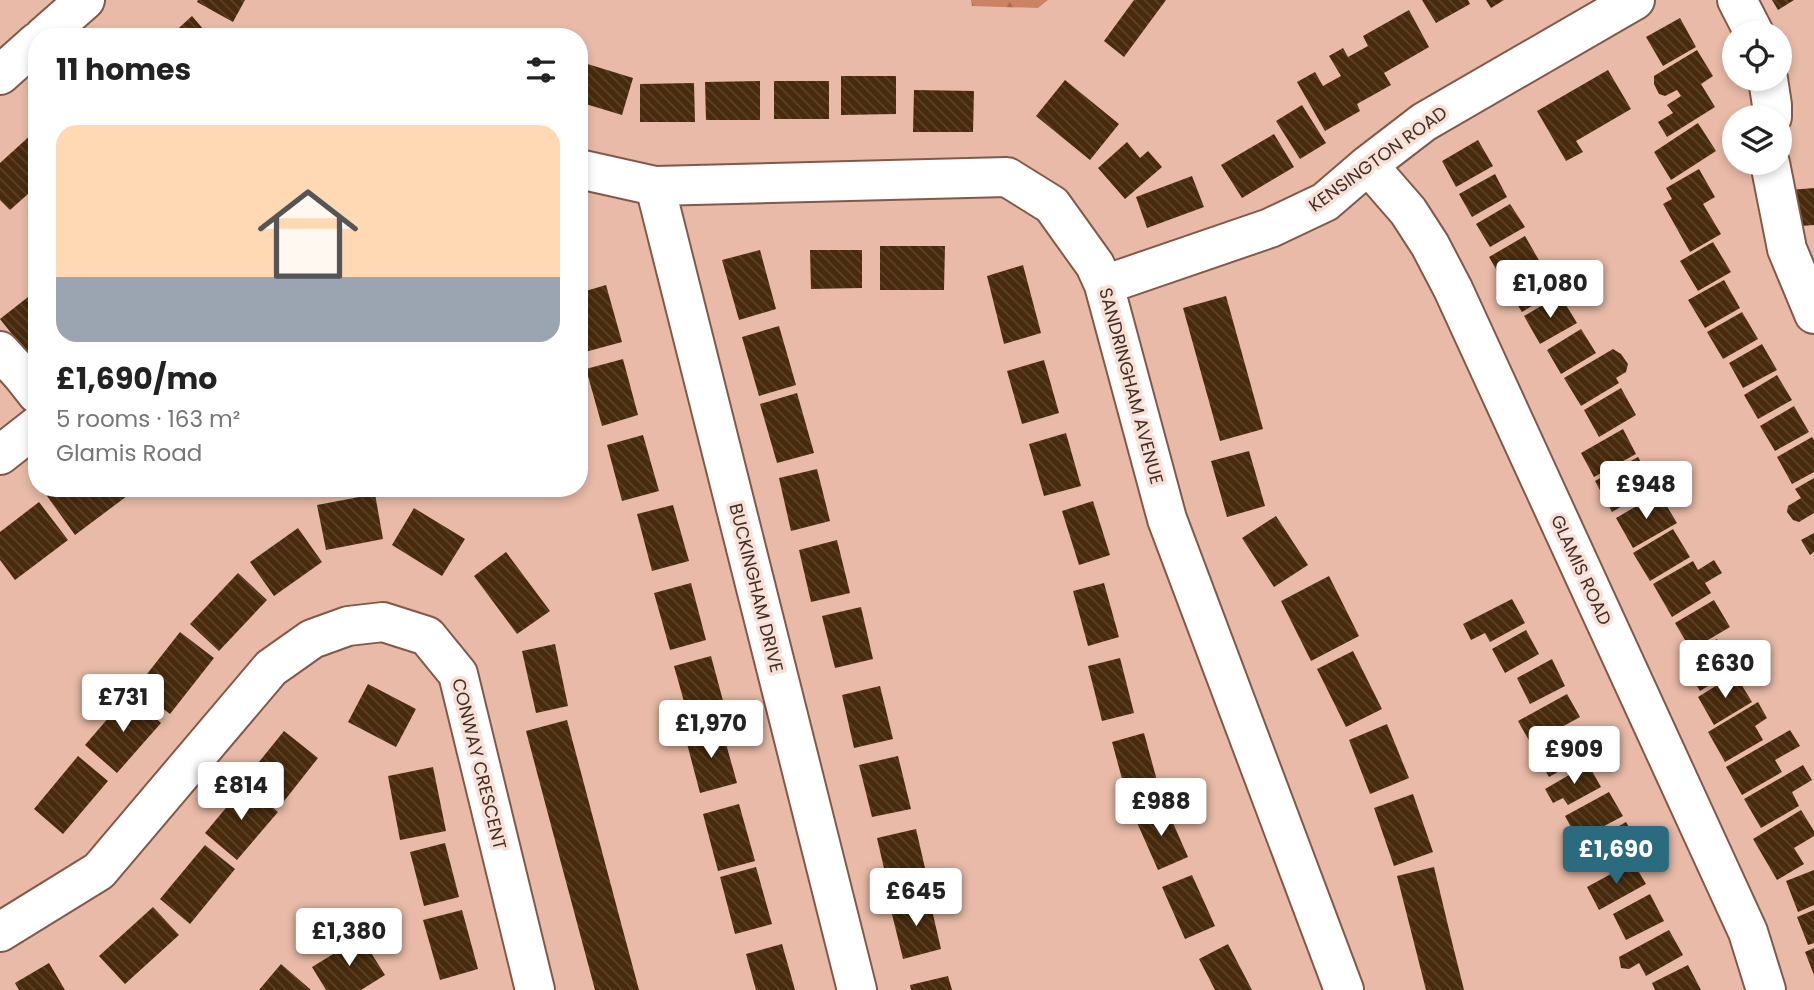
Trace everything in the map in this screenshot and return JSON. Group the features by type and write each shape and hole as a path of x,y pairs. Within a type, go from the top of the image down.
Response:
{"street":[{"path":"53,28 85,0"},
{"name":"KENSINGTON ROAD","path":"1104,285 1280,224 1325,202 1424,122 1635,0"},
{"path":"1737,0 1748,21"},
{"path":"0,75 28,50"},
{"name":"GLAMIS ROAD","path":"1368,165 1408,211 1453,289 1748,932 1766,990"},
{"name":"SANDRINGHAM AVENUE","path":"588,171 656,186 1007,177 1052,205 1095,265 1104,285 1167,519 1344,990"},
{"path":"1774,175 1801,249 1814,314"},
{"name":"BUCKINGHAM DRIVE","path":"656,186 857,990"},
{"path":"0,351 28,383"},
{"path":"0,455 28,433"},
{"name":"CONWAY CRESCENT","path":"0,932 99,872 271,668 312,639 348,626 383,622 428,636 458,674 534,990"}],"green space":[{"path":"971,0 1048,0 1038,8 972,6"}],"building":[{"path":"245,0 233,22 197,2"},
{"path":"1134,0 1166,0 1124,57 1104,41"},
{"path":"1422,0 1468,0 1470,4 1436,23"},
{"path":"1486,0 1504,0 1491,8"},
{"path":"1772,0 1794,0 1778,10"},
{"path":"1409,10 1429,47 1384,73 1391,85 1357,104 1360,111 1325,131 1297,82 1315,72 1323,86 1341,76 1329,56 1343,48 1348,57 1368,46 1363,36"},
{"path":"192,16 202,28 179,28"},
{"path":"1680,18 1696,47 1663,66 1646,37"},
{"path":"1697,50 1713,76 1701,84 1715,107 1667,137 1658,122 1673,113 1667,105 1681,96 1677,90 1665,96 1659,94 1654,84 1654,76"},
{"path":"588,64 633,78 622,115 588,105"},
{"path":"1608,70 1631,109 1576,141 1583,152 1566,161 1537,111"},
{"path":"841,76 896,76 896,114 841,115"},
{"path":"1065,80 1119,124 1090,160 1036,116"},
{"path":"760,81 760,120 706,120 705,82"},
{"path":"774,81 829,81 829,119 774,119"},
{"path":"694,83 695,122 640,122 640,84"},
{"path":"914,90 974,91 973,132 913,132"},
{"path":"1302,105 1326,143 1300,159 1276,121"},
{"path":"1698,123 1716,151 1671,180 1654,152"},
{"path":"1274,134 1294,167 1242,198 1221,165"},
{"path":"28,138 28,194 10,210 0,200 0,163"},
{"path":"1478,140 1493,166 1456,187 1442,161"},
{"path":"1127,142 1140,158 1148,151 1162,167 1125,199 1098,168"},
{"path":"1699,169 1715,197 1703,204 1721,234 1690,252 1663,204 1672,199 1666,188"},
{"path":"1495,174 1507,197 1472,217 1459,194"},
{"path":"1192,176 1204,207 1147,228 1136,197"},
{"path":"1814,188 1814,225 1801,226 1801,216 1792,216 1790,190"},
{"path":"1510,204 1525,227 1490,247 1476,224"},
{"path":"1525,236 1540,262 1504,283 1489,257"},
{"path":"1713,242 1731,272 1698,291 1680,261"},
{"path":"880,246 945,246 944,290 880,290"},
{"path":"760,250 776,309 739,320 722,260"},
{"path":"810,250 862,250 862,288 811,289"},
{"path":"1553,262 1562,277 1550,284 1555,292 1522,312 1508,290"},
{"path":"1023,265 1041,333 1004,344 987,276"},
{"path":"1724,280 1740,308 1705,328 1688,300"},
{"path":"606,285 622,342 588,351 588,290"},
{"path":"1560,295 1577,323 1540,344 1524,316"},
{"path":"1226,296 1263,429 1220,441 1183,308"},
{"path":"28,297 28,354 0,319"},
{"path":"1742,312 1758,339 1723,359 1707,332"},
{"path":"779,326 796,385 759,396 742,337"},
{"path":"1581,329 1596,353 1561,374 1547,350"},
{"path":"1762,344 1777,370 1743,388 1729,363"},
{"path":"1613,349 1621,354 1628,364 1626,372 1616,378 1619,383 1581,406 1564,378"},
{"path":"623,359 638,415 602,426 588,368"},
{"path":"1044,360 1059,413 1022,424 1007,371"},
{"path":"1777,375 1792,400 1758,419 1744,395"},
{"path":"1621,388 1636,415 1599,437 1584,410"},
{"path":"797,393 814,453 777,463 760,404"},
{"path":"1794,406 1809,432 1775,451 1760,426"},
{"path":"1623,429 1636,454 1594,477 1581,453"},
{"path":"1066,433 1081,486 1044,496 1029,444"},
{"path":"643,435 659,491 622,501 607,445"},
{"path":"1812,437 1814,472 1792,484 1777,457"},
{"path":"1249,451 1265,506 1227,517 1211,461"},
{"path":"1638,457 1655,487 1612,512 1595,481"},
{"path":"817,469 830,521 791,531 779,478"},
{"path":"1814,478 1814,513 1799,522 1793,520 1787,512 1788,506 1801,498 1795,489"},
{"path":"1659,493 1677,523 1633,548 1616,518"},
{"path":"48,497 126,497 75,535"},
{"path":"359,497 376,497 383,539 326,550 317,505"},
{"path":"1093,501 1110,555 1079,565 1062,511"},
{"path":"39,502 68,540 15,580 0,560 0,532"},
{"path":"673,505 689,561 652,571 637,514"},
{"path":"414,508 465,539 442,576 392,545"},
{"path":"1276,516 1308,565 1274,587 1242,538"},
{"path":"298,528 322,562 274,596 250,562"},
{"path":"1673,529 1690,557 1650,581 1633,553"},
{"path":"1814,533 1814,552 1810,555 1801,540"},
{"path":"837,540 850,593 811,602 799,550"},
{"path":"506,552 550,611 517,634 474,576"},
{"path":"1714,560 1722,573 1705,583 1711,593 1672,617 1653,584 1693,561 1698,570"},
{"path":"238,573 267,600 219,651 190,624"},
{"path":"1329,576 1359,636 1311,661 1281,601"},
{"path":"691,583 706,640 670,650 654,593"},
{"path":"1104,583 1119,637 1088,646 1073,591"},
{"path":"1512,599 1525,623 1490,642 1485,633 1471,640 1463,624"},
{"path":"1714,600 1730,627 1691,650 1675,623"},
{"path":"861,607 873,659 835,668 822,616"},
{"path":"1526,630 1539,654 1505,673 1492,649"},
{"path":"180,632 214,658 170,714 136,688"},
{"path":"1717,639 1735,670 1700,691 1682,660"},
{"path":"555,644 568,706 536,713 522,651"},
{"path":"1353,651 1382,709 1346,727 1317,669"},
{"path":"711,656 726,712 690,723 674,666"},
{"path":"1120,658 1134,713 1102,721 1088,666"},
{"path":"1552,659 1565,686 1530,704 1517,678"},
{"path":"1735,674 1752,702 1714,725 1698,697"},
{"path":"368,684 416,709 396,747 348,722"},
{"path":"880,686 893,739 854,748 842,695"},
{"path":"129,694 161,723 117,773 85,745"},
{"path":"1567,694 1580,717 1531,744 1518,721"},
{"path":"1758,702 1767,718 1755,726 1763,740 1725,762 1708,732"},
{"path":"567,720 639,990 595,990 561,863 526,731"},
{"path":"1387,724 1409,778 1370,794 1349,740"},
{"path":"721,726 737,783 700,793 685,736"},
{"path":"1790,730 1800,746 1775,760 1782,772 1742,795 1726,767"},
{"path":"284,731 318,758 281,805 246,778"},
{"path":"1570,731 1584,757 1549,777 1544,768 1539,771 1529,755"},
{"path":"1144,733 1159,788 1127,797 1112,742"},
{"path":"78,756 108,781 63,834 34,809"},
{"path":"898,756 911,809 872,817 859,765"},
{"path":"1588,764 1601,787 1568,805 1563,798 1553,803 1545,789"},
{"path":"1803,765 1812,780 1792,792 1799,806 1761,828 1744,799"},
{"path":"433,767 446,831 400,840 388,776"},
{"path":"245,785 278,812 237,860 205,833"},
{"path":"1609,792 1623,816 1578,840 1565,816"},
{"path":"1413,794 1433,852 1394,866 1374,808"},
{"path":"739,804 755,861 718,871 703,814"},
{"path":"1165,805 1188,857 1158,870 1135,818"},
{"path":"1801,810 1814,831 1814,836 1794,848 1804,864 1777,880 1753,839"},
{"path":"1626,822 1640,846 1602,868 1597,859 1590,863 1581,848"},
{"path":"916,829 928,881 889,890 877,838"},
{"path":"445,843 459,897 424,906 410,852"},
{"path":"205,845 235,869 190,924 160,899"},
{"path":"1633,862 1646,884 1599,910 1587,887"},
{"path":"756,867 772,924 735,934 720,877"},
{"path":"1434,867 1464,990 1426,990 1397,876"},
{"path":"1814,870 1814,905 1798,912 1786,881"},
{"path":"1192,875 1215,926 1185,939 1162,887"},
{"path":"1650,894 1664,921 1626,940 1613,914"},
{"path":"929,897 941,949 903,959 890,906"},
{"path":"153,907 179,935 125,984 99,956"},
{"path":"462,910 478,969 440,980 423,920"},
{"path":"1814,910 1814,943 1808,945 1797,917"},
{"path":"1669,930 1683,955 1646,976 1639,963 1629,969 1621,968 1619,957"},
{"path":"361,937 385,975 361,990 326,990 312,967"},
{"path":"782,944 795,990 756,990 746,954"},
{"path":"1228,944 1252,990 1215,990 1199,959"},
{"path":"1814,948 1814,975 1805,952"},
{"path":"49,963 65,990 19,990 15,983"},
{"path":"281,964 311,990 259,990"},
{"path":"1688,965 1701,990 1655,990 1652,983"},
{"path":"948,976 952,990 911,990 910,985"}]}
